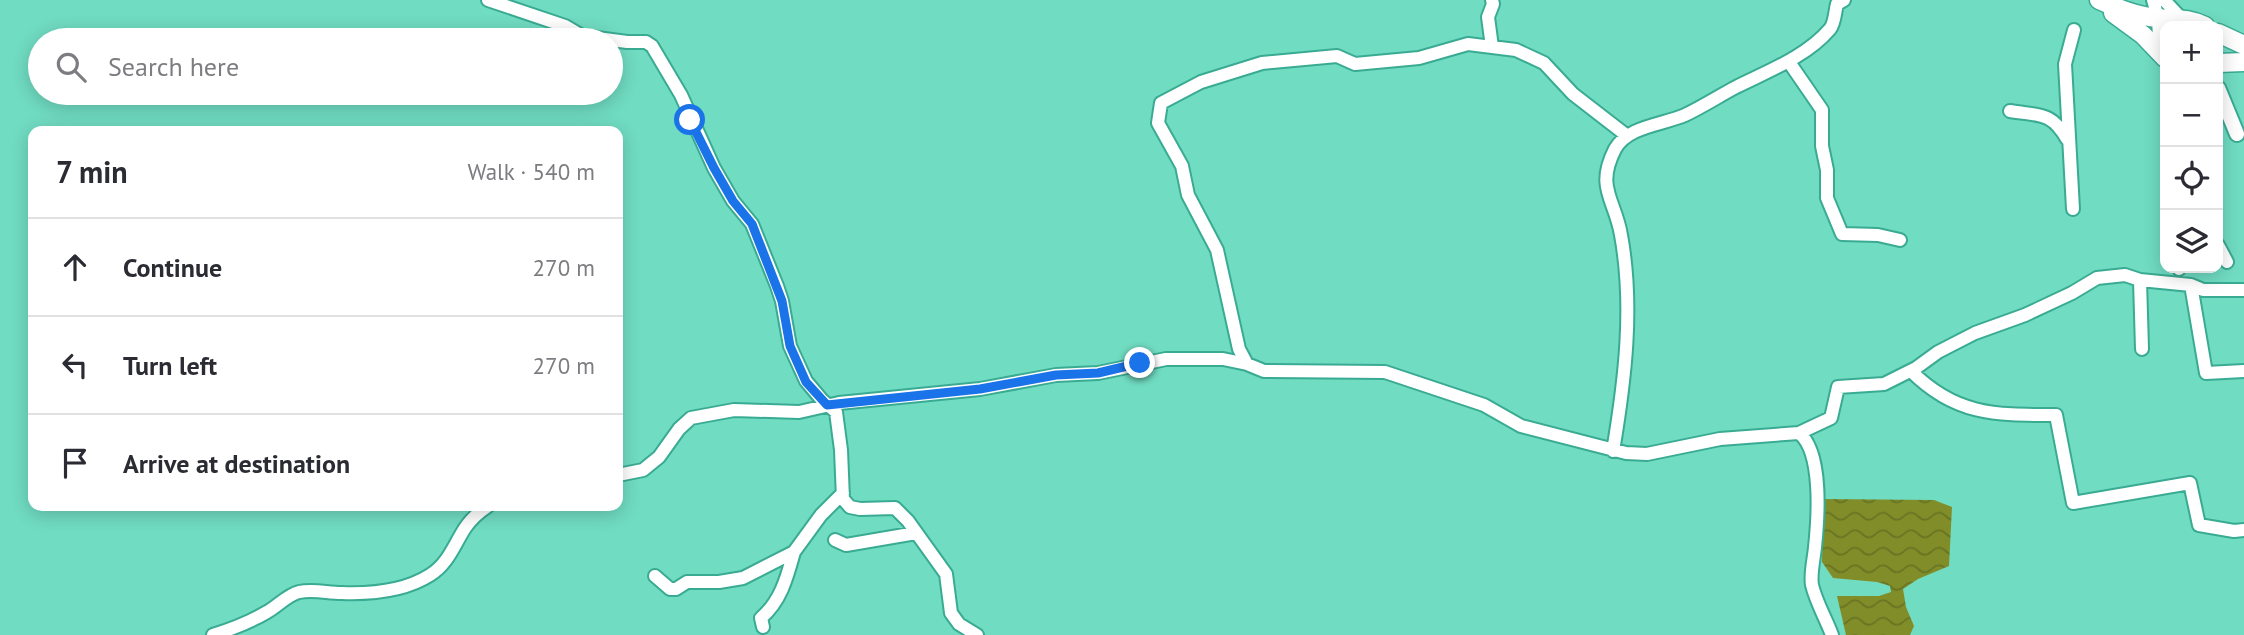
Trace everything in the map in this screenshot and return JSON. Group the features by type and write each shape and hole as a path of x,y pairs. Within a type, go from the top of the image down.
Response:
{"highway":[{"path":"2093,0 2126,21 2160,48"},
{"path":"2099,0 2130,12 2180,21"},
{"path":"2223,35 2244,45"},
{"path":"2223,63 2244,62"}],"main road":[{"path":"2223,99 2241,139"},
{"path":"2223,116 2241,139"}],"street":[{"path":"488,0 568,28"},
{"path":"1492,0 1488,17 1492,47"},
{"path":"2153,0 2160,34"},
{"path":"2164,0 2192,21"},
{"path":"1613,451 1627,338 1627,285 1621,232 1609,201 1605,176 1616,148 1626,135 1684,116 1789,62 1830,29 1840,1"},
{"path":"2073,209 2065,64 2074,30"},
{"path":"623,42 646,41 652,46 681,95 714,168 733,201 752,224 782,301 790,346 806,382 836,412 843,499 850,507 860,509 895,508 946,573 951,613 959,624 977,635"},
{"path":"1247,364 1239,349 1216,250 1188,195 1182,166 1158,123 1161,103 1201,82 1262,63 1337,56 1355,64 1419,58 1468,44 1516,50 1544,63 1573,94 1626,135"},
{"path":"1789,62 1822,110 1827,198 1842,234 1878,235 1900,240"},
{"path":"2010,111 2050,118 2060,127 2069,143"},
{"path":"2223,254 2227,262"},
{"path":"623,474 643,470 659,457 679,429 691,418 734,410 799,412 827,405 980,389 1056,375 1098,373 1166,359 1223,359 1264,370 1385,372 1484,405 1521,426 1613,451 1647,454 1720,439 1800,433 1831,418 1838,387 1884,384 1975,333 2025,315 2097,278 2125,275 2140,280 2191,285 2203,290 2244,290"},
{"path":"2140,280 2142,349"},
{"path":"2191,285 2206,373 2244,371"},
{"path":"1911,371 1928,388 1966,409 1997,414 2056,415 2073,503 2190,483 2199,525 2244,530"},
{"path":"1800,433 1813,452 1816,485 1817,528 1812,584 1832,635"},
{"path":"763,626 761,618 771,609 783,589 794,552 821,515 843,493"},
{"path":"213,635 244,625 295,593 313,590 376,593 431,575 449,558 464,530 481,511"},
{"path":"835,540 846,545 916,533"},
{"path":"655,576 670,589 676,589 687,582 719,582 743,578 794,552"}],"water":[{"path":"1823,499 1934,500 1952,507 1949,566 1918,579 1903,589 1906,607 1914,626 1910,635 1846,635 1837,596 1879,596 1891,592 1890,586 1877,582 1833,578 1822,562"}],"route":[{"path":"690,120 733,201 752,224 782,301 790,346 806,382 827,405 980,389 1056,375 1098,373 1140,363"}]}
